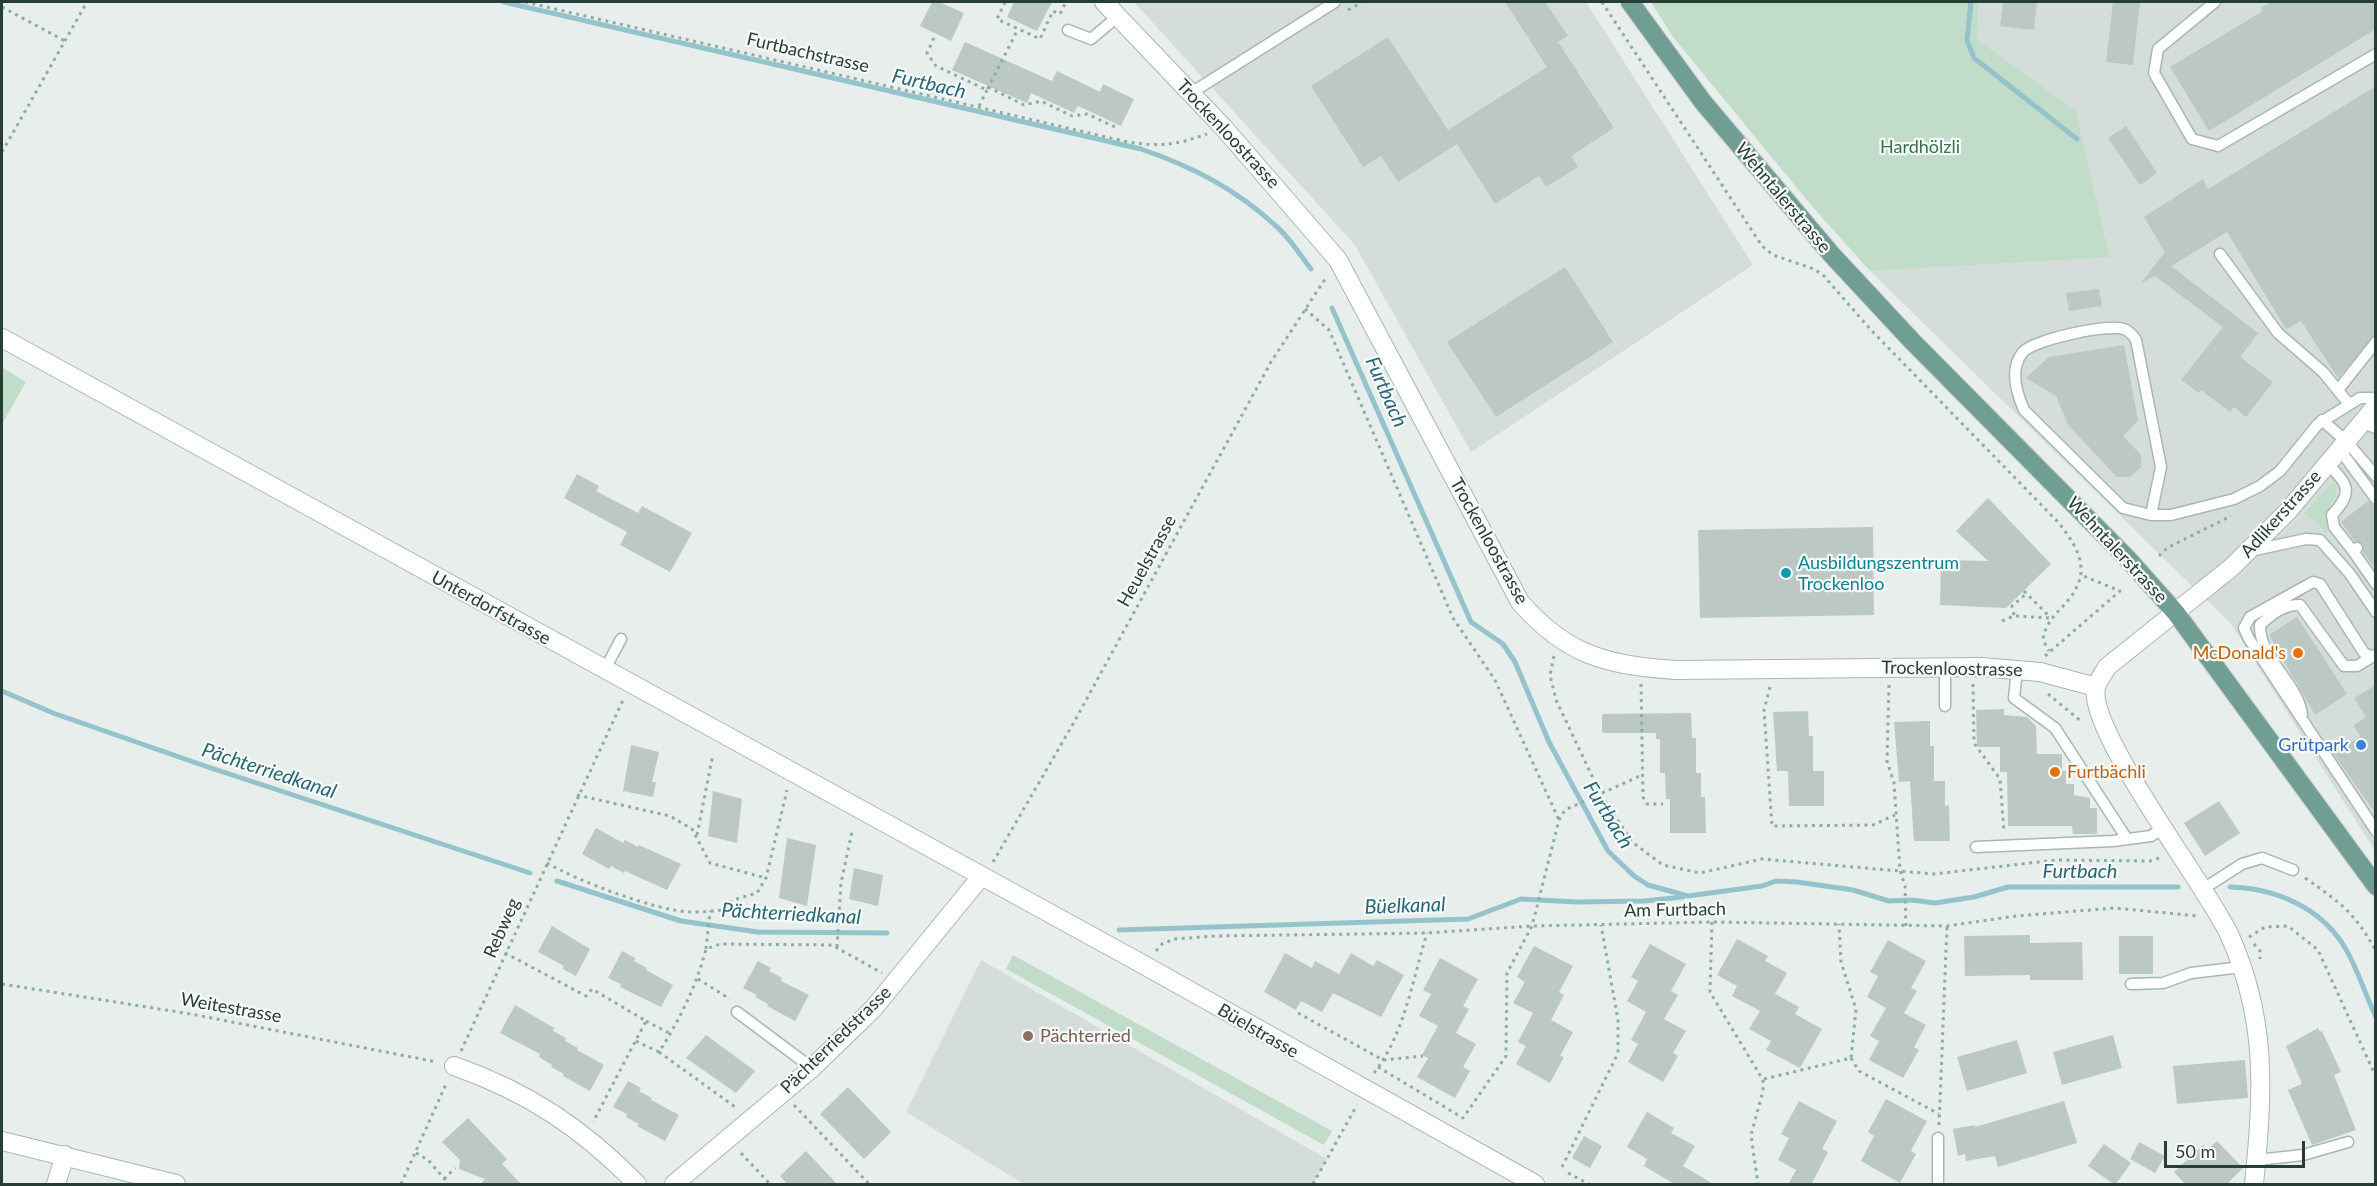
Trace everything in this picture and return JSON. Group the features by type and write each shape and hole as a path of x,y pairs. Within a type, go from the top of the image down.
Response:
{"main road":[{"name":"Wehntalerstrasse","path":"1630,2 1703,102 1832,255 1912,341 2127,558 2176,613"},
{"path":"2176,613 2376,886"}],"street":[{"name":"Trockenloostrasse","path":"1104,2 1224,128 1338,260 1520,602 1558,639 1593,657 1627,666 1676,670 1945,667 2017,669 2096,687"},
{"name":"Unterdorfstrasse","path":"2,338 982,878"},
{"name":"Adlikerstrasse","path":"2176,613 2247,552 2288,511 2338,452 2369,426 2376,406"},
{"name":"Wehntalerstrasse","path":"2096,687 2107,667 2176,613"},
{"path":"2096,687 2101,719 2121,759 2218,913 2250,990 2261,1048 2262,1096 2254,1185"},
{"name":"Pächterriedstrasse","path":"674,1185 812,1068 873,1009 982,878"},
{"name":"Büelstrasse","path":"982,878 1144,965 1535,1185"},
{"path":"454,1066 486,1077 534,1100 605,1152 637,1185"},
{"path":"2,1142 64,1155 177,1185"},
{"path":"56,1185 64,1155"}],"lane":[{"path":"1191,93 1335,2"},
{"path":"2215,2 2158,49 2154,73 2192,139 2218,146 2376,54"},
{"path":"1068,30 1090,39 1117,17"},
{"path":"2220,254 2278,333 2323,372 2349,404"},
{"path":"2151,515 2161,466 2136,340 2126,330 2110,328 2038,342 2023,352 2016,371 2016,391 2024,410 2122,508 2151,515 2190,512 2234,499 2260,486 2280,471 2322,420 2360,398 2376,398"},
{"path":"2338,390 2376,342"},
{"path":"2322,420 2338,452 2376,498"},
{"path":"2338,452 2376,476"},
{"path":"2338,452 2341,478 2346,489 2345,500 2332,515 2334,527 2355,549 2376,584"},
{"path":"2346,489 2368,488"},
{"path":"2247,552 2306,539 2345,541"},
{"path":"2320,540 2350,573 2376,612"},
{"path":"2374,656 2364,653 2320,584 2313,582 2250,617 2244,628 2249,639 2376,831"},
{"path":"2303,719 2300,699 2262,642 2260,625 2267,618 2289,604 2300,605 2344,666 2357,666 2374,656"},
{"path":"604,671 621,639"},
{"path":"1945,667 1945,706"},
{"path":"2017,669 2014,698 2055,728 2127,839"},
{"path":"1976,847 2127,839 2151,836 2163,828"},
{"path":"2203,889 2242,864 2262,858 2293,870"},
{"path":"2131,984 2163,983 2190,973 2242,967"},
{"path":"737,1012 812,1068"},
{"path":"1938,1138 1938,1185"},
{"path":"2257,1160 2303,1155 2348,1142"}],"path":[{"path":"2,152 87,2"},
{"name":"Furtbachstrasse","path":"525,2 1128,142 1158,147 1176,145 1224,128"},
{"path":"1005,2 997,19 1040,39 1053,11 1060,14 1066,2"},
{"path":"1602,2 1761,246 1773,255 1814,269 1824,276 1870,329 2058,522 2078,547 2081,582 2051,619 2043,640 2049,651 2068,638 2120,591 2081,575"},
{"path":"2,7 65,41"},
{"path":"979,106 1018,29"},
{"path":"934,38 927,52 936,66 1024,105 1041,101 1072,116 1088,114 1114,127"},
{"name":"Heuelstrasse","path":"982,878 1073,724 1271,362 1338,260"},
{"path":"1305,309 1329,330 1453,618 1495,680 1559,820"},
{"path":"2159,556 2167,548 2231,516"},
{"path":"2014,616 2012,606 2025,592 2051,619"},
{"path":"2002,621 2014,616 2051,619"},
{"path":"1558,639 1550,675 1556,700 1601,795 1632,842 1663,865 1700,873 1762,859 1951,874 2035,861 2150,861"},
{"path":"1973,679 1974,743 2003,786 2002,830 2005,833 2016,834 2022,845"},
{"path":"1889,680 1887,761 1894,783 1900,870 1905,886 1906,927"},
{"path":"1772,682 1764,710 1772,826 1873,825 1895,815"},
{"path":"1641,683 1642,797 1647,804 1663,804"},
{"name":"Rebweg","path":"401,1185 577,795 630,685"},
{"path":"696,837 713,754"},
{"path":"546,863 569,876 661,906 689,912 723,910 733,900 757,893 766,878 790,773"},
{"path":"1378,1067 1463,1118 1506,1056 1507,973 1532,926 1559,820 1565,810 1642,776"},
{"path":"577,795 670,816 692,829 710,863 766,878"},
{"path":"837,947 841,884 852,831"},
{"path":"2293,870 2342,903 2359,922 2376,951"},
{"name":"Am Furtbach","path":"1151,957 1162,944 1174,939 1215,936 1427,933 1532,926 1712,922 1947,926 2016,916 2114,908 2205,917"},
{"path":"659,1052 671,1034 698,978 706,949 710,911"},
{"path":"1712,922 1710,992 1763,1080 1763,1091 1751,1136 1758,1185"},
{"path":"1562,1167 1618,1053 1618,1020 1601,924"},
{"path":"1839,924 1841,962 1856,1009 1851,1058 1858,1071 1939,1114"},
{"path":"1938,1138 1947,926"},
{"path":"2250,937 2265,927 2288,926 2318,950 2376,1077"},
{"path":"1371,1077 1400,1031 1407,996 1427,933"},
{"path":"706,949 720,944 832,945 897,981"},
{"path":"505,953 586,996 592,989 671,1034"},
{"name":"Weitestrasse","path":"2,984 191,1014 394,1052 454,1066"},
{"path":"1298,1012 1383,1060 1423,1056"},
{"path":"585,1137 646,1021"},
{"path":"636,1041 659,1052 752,1119"},
{"path":"1763,1080 1851,1058"},
{"path":"783,1093 869,1185"},
{"path":"1313,1185 1357,1105"},
{"path":"728,1139 770,1185"},
{"path":"415,1153 428,1160 449,1185"},
{"path":"444,1179 455,1168"},
{"path":"1568,1173 1589,1185"}],"shaded area":[{"path":"1134,2 1586,2 1753,265 1471,452 1355,245"},
{"path":"1979,2 2375,2 2375,851 2231,624 1870,271 2110,256 2076,111 1977,39"},
{"name":"Pächterried","path":"981,960 1327,1159 1313,1184 1024,1184 906,1112"}],"green space":[{"name":"Hardhölzli","path":"1651,2 1979,2 1977,39 2076,111 2110,257 1870,271 1811,205 1673,37"},
{"path":"2,367 26,382 2,424"},
{"path":"2333,482 2336,484 2336,495 2326,515 2328,532 2326,535 2317,522 2304,514"},
{"path":"1013,955 1332,1131 1324,1145 1006,969"}],"building":[{"path":"932,2 939,2 964,13 951,41 920,26"},
{"path":"1014,2 1052,2 1037,31 1007,17"},
{"path":"1505,2 1545,2 1568,36 1558,42 1614,128 1571,156 1578,167 1546,187 1539,176 1495,204 1457,144 1398,182 1381,156 1363,167 1311,86 1388,37 1448,130 1547,67"},
{"path":"2003,2 2037,2 2034,30 2000,26"},
{"path":"2113,2 2140,2 2133,65 2106,62"},
{"path":"2272,2 2376,2 2376,29 2209,131 2170,67 2263,11 2261,8"},
{"path":"965,42 1052,81 1057,71 1100,92 1103,84 1134,99 1121,126 1078,106 1074,113 1031,93 1027,103 952,70"},
{"path":"2376,86 2376,333 2338,378 2301,321 2286,329 2227,232 2171,266 2258,333 2240,357 2273,382 2246,417 2234,407 2230,412 2201,390 2199,393 2181,380 2223,327 2155,276 2141,283 2165,252 2144,217 2203,179 2208,189"},
{"path":"2126,126 2157,173 2140,185 2108,138"},
{"path":"1565,267 1613,342 1496,417 1447,342"},
{"path":"2099,289 2102,306 2069,311 2066,293"},
{"path":"2124,345 2138,421 2123,436 2141,455 2141,467 2130,477 2117,477 2068,425 2056,396 2026,378 2049,357"},
{"path":"577,474 599,486 596,491 638,513 642,506 692,533 670,572 620,545 627,532 564,498"},
{"path":"1988,498 2051,564 2006,608 1940,605 1941,560 1988,561 1956,531"},
{"path":"2368,501 2376,508 2376,570 2363,552 2363,544 2355,541 2341,522"},
{"name":"Ausbildungszentrum Trockenloo","path":"1873,527 1874,615 1700,618 1698,530"},
{"name":"McDonald's","path":"2297,617 2347,694 2315,715 2269,635"},
{"name":"Grütpark","path":"2376,685 2376,814 2333,753 2361,736 2353,726 2366,717 2354,698"},
{"path":"2004,709 2004,715 2027,717 2036,726 2037,754 2062,754 2062,771 2066,771 2066,784 2074,784 2074,795 2090,798 2090,808 2097,808 2097,834 2073,834 2072,826 2008,826 2007,772 2000,772 2000,747 1977,747 1976,710"},
{"path":"1808,711 1809,736 1813,736 1813,771 1824,771 1824,806 1789,806 1788,771 1777,771 1773,712"},
{"path":"1691,713 1692,738 1696,738 1696,773 1701,773 1701,797 1705,797 1706,833 1670,833 1670,799 1666,799 1665,773 1660,773 1660,739 1656,739 1656,733 1602,733 1602,714"},
{"path":"1930,721 1930,746 1934,746 1934,781 1945,781 1945,806 1949,805 1950,841 1914,841 1910,781 1899,782 1894,722"},
{"path":"631,745 659,752 652,782 656,782 653,797 623,791"},
{"path":"713,791 742,799 737,843 708,836"},
{"path":"2219,801 2240,833 2205,856 2184,823"},
{"path":"596,828 623,843 625,840 638,847 639,845 681,864 667,890 625,871 624,873 611,866 609,869 582,854"},
{"path":"787,838 816,845 807,906 779,898"},
{"path":"854,868 883,875 878,906 849,899"},
{"path":"552,926 590,949 576,976 563,969 564,966 538,952"},
{"path":"2030,935 2030,943 2082,942 2083,980 2030,980 2030,975 1965,976 1964,936"},
{"path":"2119,936 2153,936 2153,974 2119,974"},
{"path":"1737,939 1768,956 1765,961 1787,973 1775,994 1799,1007 1795,1014 1822,1029 1800,1068 1766,1050 1771,1041 1749,1029 1760,1011 1732,996 1737,986 1717,975"},
{"path":"1888,940 1926,961 1911,988 1917,991 1904,1013 1926,1025 1914,1047 1919,1050 1903,1078 1869,1060 1879,1041 1870,1036 1886,1008 1867,997 1878,976 1870,972"},
{"path":"1650,944 1686,964 1671,991 1678,995 1664,1019 1686,1031 1673,1053 1678,1056 1663,1082 1628,1062 1638,1044 1631,1040 1646,1012 1627,1001 1638,981 1631,977"},
{"path":"1534,946 1573,966 1559,992 1564,995 1551,1020 1573,1032 1560,1056 1564,1057 1550,1083 1516,1064 1526,1046 1518,1042 1533,1013 1513,1003 1525,982 1517,977"},
{"path":"622,951 635,958 634,961 647,968 646,970 673,985 661,1007 620,987 621,984 608,978"},
{"path":"1285,953 1312,968 1315,961 1339,974 1351,953 1373,966 1377,960 1404,975 1381,1017 1333,993 1322,1012 1301,1001 1296,1010 1264,992"},
{"path":"1440,958 1478,979 1463,1006 1469,1009 1456,1033 1476,1044 1463,1067 1470,1071 1455,1098 1417,1077 1428,1058 1422,1055 1438,1026 1419,1016 1431,994 1423,990"},
{"path":"758,961 771,968 769,971 782,978 781,981 809,995 795,1021 767,1006 768,1004 755,997 757,995 743,988"},
{"path":"515,1005 554,1028 553,1031 566,1038 565,1041 578,1048 577,1050 604,1065 590,1091 563,1076 564,1074 539,1057 540,1054 500,1033"},
{"path":"2318,1028 2320,1032 2322,1031 2341,1072 2334,1075 2356,1130 2312,1145 2288,1090 2302,1084 2286,1046"},
{"path":"706,1035 755,1071 736,1093 686,1058"},
{"path":"2113,1035 2122,1068 2062,1085 2053,1052"},
{"path":"2017,1040 2027,1073 1967,1091 1957,1057"},
{"path":"2245,1060 2248,1098 2177,1104 2173,1066"},
{"path":"628,1081 641,1088 639,1091 652,1098 651,1100 679,1115 665,1141 637,1126 639,1124 626,1117 627,1114 613,1107"},
{"path":"848,1087 891,1132 864,1159 820,1114"},
{"path":"1886,1099 1927,1121 1911,1151 1916,1154 1900,1183 1861,1161 1874,1136 1868,1132"},
{"path":"1799,1101 1837,1121 1822,1149 1828,1152 1811,1185 1788,1185 1796,1170 1778,1160 1789,1138 1781,1134"},
{"path":"2064,1101 2077,1143 1998,1167 1995,1156 1966,1161 1965,1154 1958,1156 1953,1129 1975,1125 1975,1127"},
{"path":"1647,1112 1674,1128 1671,1133 1695,1146 1683,1166 1715,1185 1676,1185 1644,1166 1647,1159 1627,1147"},
{"path":"468,1118 507,1159 502,1164 522,1185 480,1185 485,1179 459,1169 460,1160 442,1142"},
{"path":"1584,1136 1602,1146 1590,1168 1572,1158"},
{"path":"2217,1141 2243,1168 2226,1185 2186,1185 2174,1172 2203,1145 2207,1150"},
{"path":"2139,1142 2165,1156 2155,1173 2130,1159"},
{"path":"2104,1144 2131,1163 2115,1185 2088,1166"},
{"path":"806,1151 838,1185 788,1185 780,1176"}],"waterway":[{"name":"Furtbach","path":"504,2 1141,149 1213,180 1245,201 1281,231 1311,269"},
{"path":"1971,2 1967,40 1974,58 2077,139"},
{"name":"Furtbach","path":"1332,308 1471,622 1503,644 1515,662 1549,742 1608,851 1634,876 1648,885 1688,896 1762,886 1776,881 1853,890 1889,901 1912,900 1935,903 1974,897 2008,887 2178,887"},
{"name":"Pächterriedkanal","path":"2,691 53,713 205,766 530,873"},
{"name":"Pächterriedkanal","path":"557,881 681,921 758,932 887,933"},
{"name":"Furtbach","path":"2230,887 2247,888 2279,896 2309,910 2322,920 2334,932 2349,954 2376,1017"},
{"name":"Büelkanal","path":"1119,930 1468,919 1521,899 1577,902 1644,901 1683,897"}],"place":[{"name":"Ausbildungszentrum Trockenloo","path":"1786,573"},
{"name":"McDonald's","path":"2298,653"},
{"name":"Grütpark","path":"2361,745"},
{"name":"Furtbächli","path":"2055,772"},
{"name":"Pächterried","path":"1028,1036"}]}
